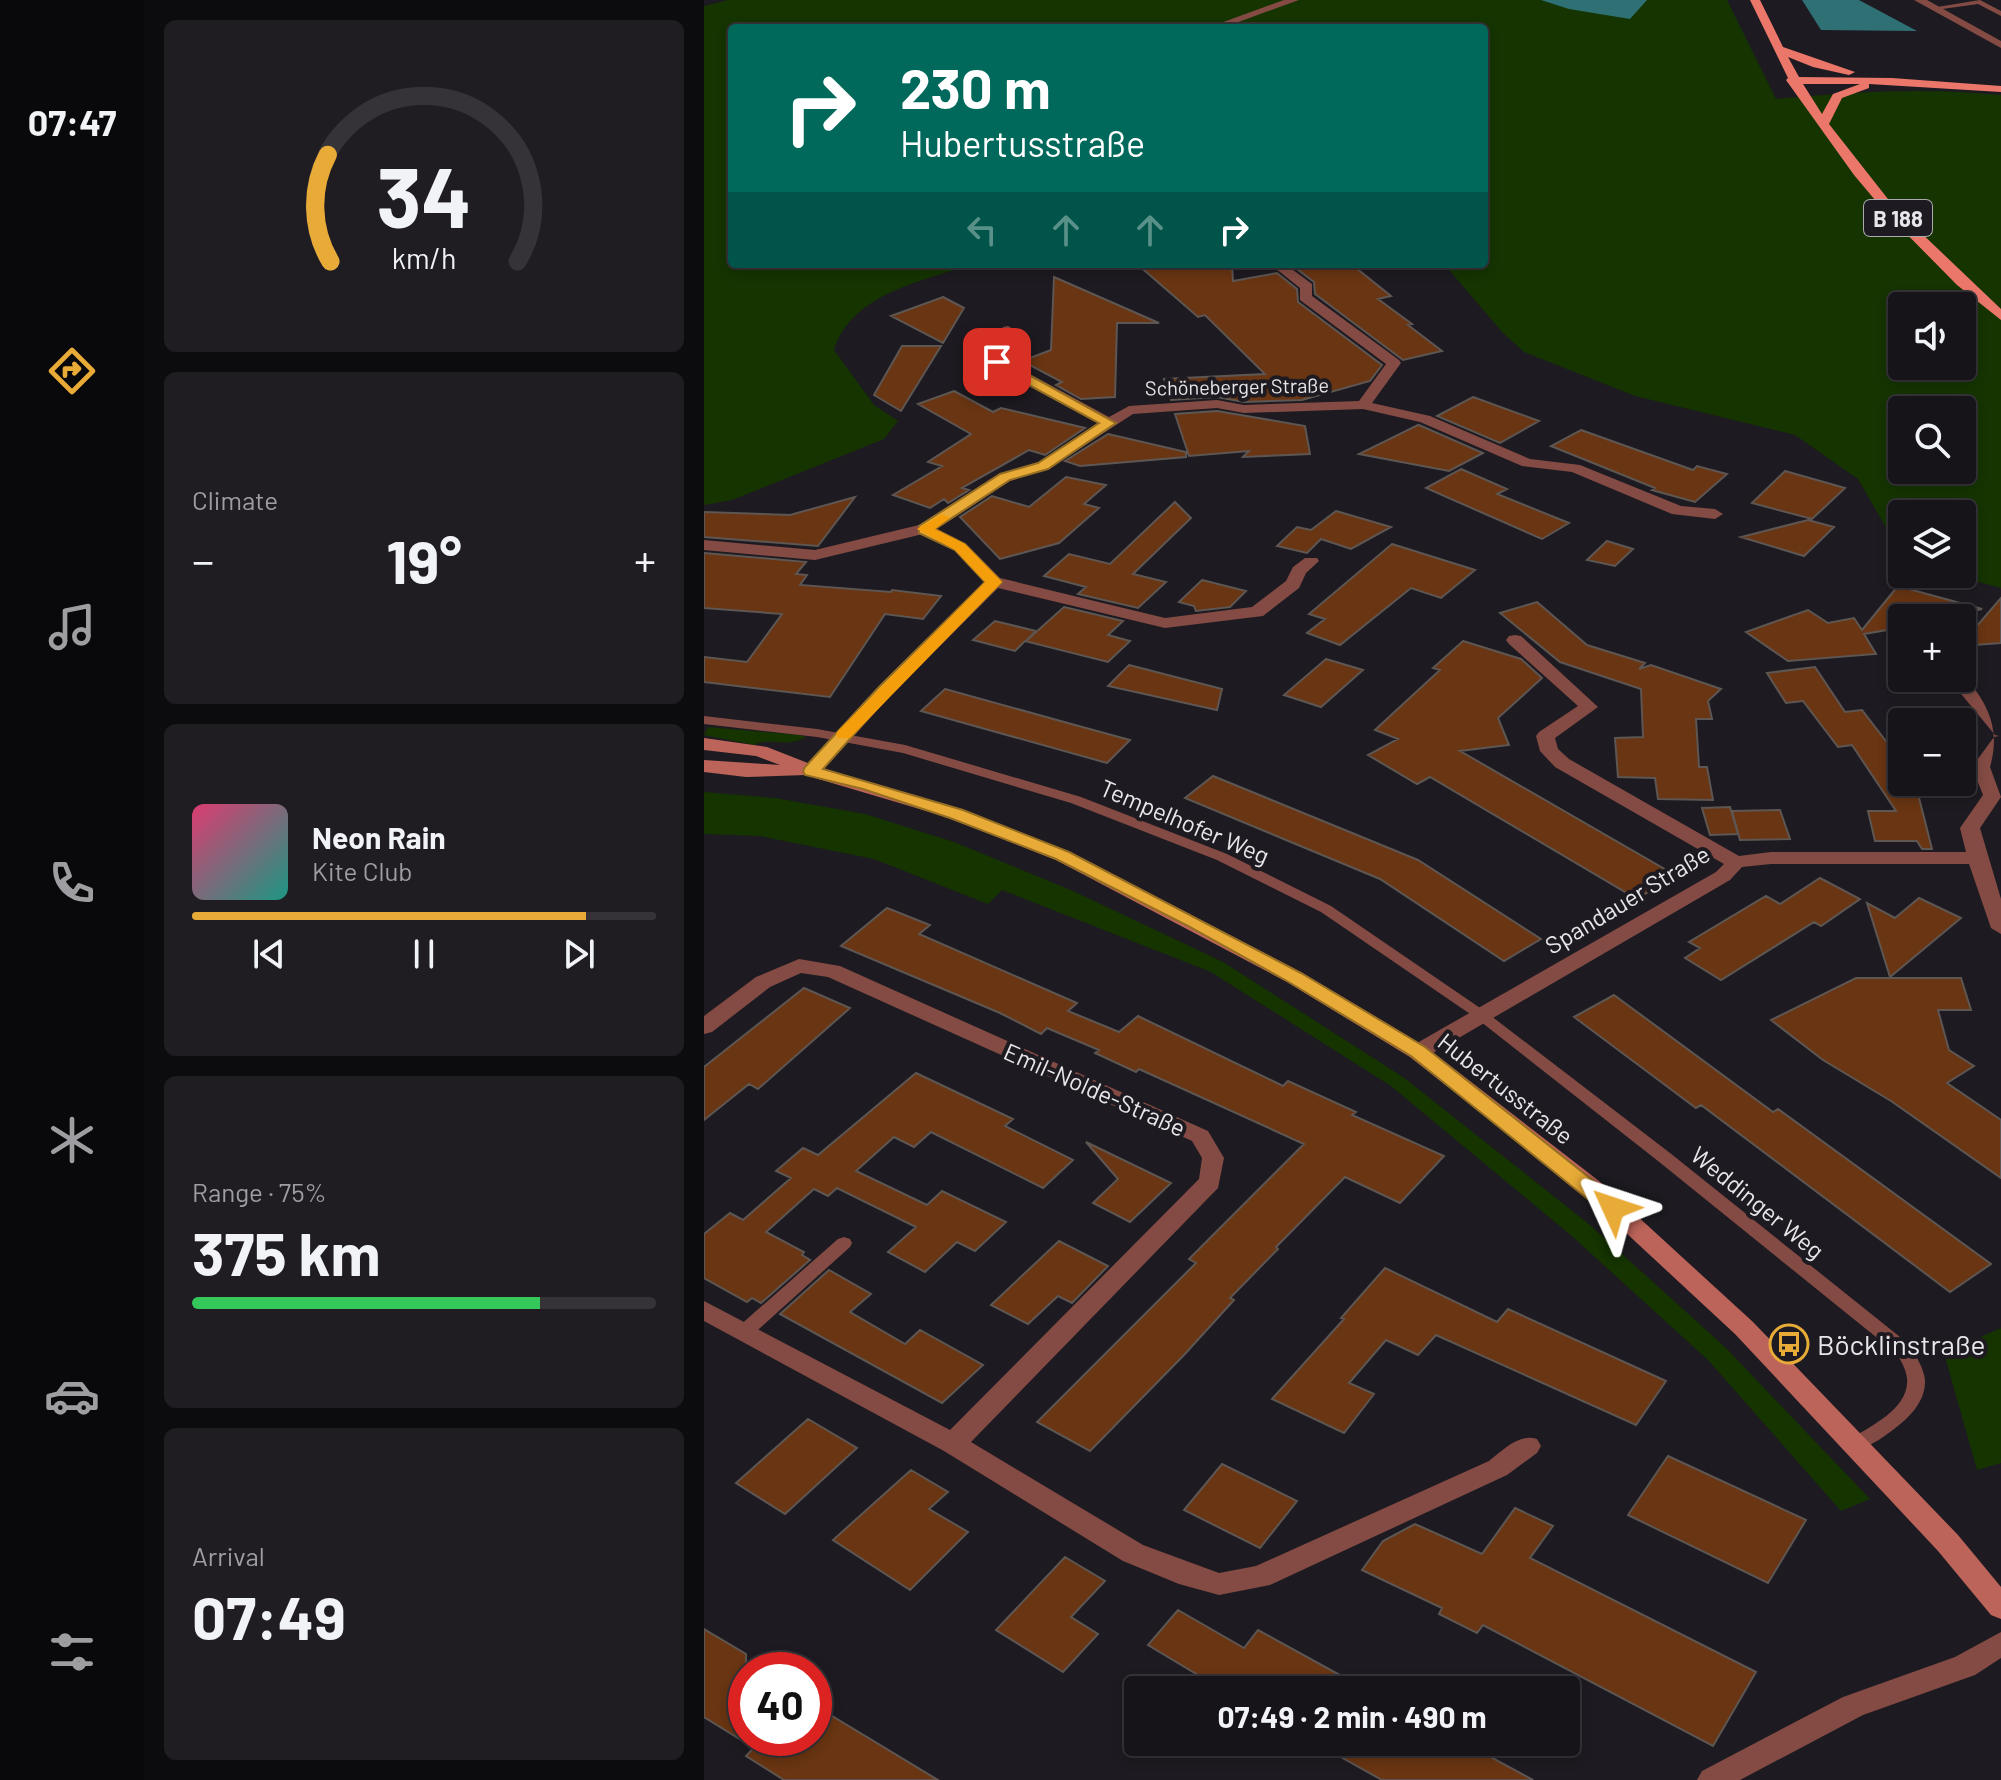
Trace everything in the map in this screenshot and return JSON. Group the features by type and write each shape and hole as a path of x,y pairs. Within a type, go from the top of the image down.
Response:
{"main road":[{"name":"B 188","path":"1755,0 1792,80 1862,181 1920,241 2001,316"},
{"path":"1777,49 1817,65 1892,81"},
{"path":"1792,80 1892,81 2001,89"},
{"path":"1823,124 1837,96 1860,87 1892,81"}],"street":[{"path":"1224,24 1294,0"},
{"path":"1919,0 2001,45"},
{"path":"1282,268 1307,287 1305,297 1394,363 1363,405"},
{"path":"1008,330 992,356 997,362 1109,423"},
{"name":"Schöneberger Straße","path":"704,545 815,555 925,529 1005,477 1043,466 1129,410 1217,404 1244,409 1363,405 1425,419 1527,463 1575,468 1678,511 1715,514"},
{"path":"925,529 960,547 994,582 1165,623 1257,612 1293,584 1299,571 1311,561"},
{"path":"811,771 994,582"},
{"path":"1515,640 1589,707 1545,736 1549,751 1576,771 1710,850 1736,862"},
{"path":"1969,692 2001,731"},
{"path":"2001,741 1981,767 1993,795 1970,828 2001,928"},
{"name":"Hubertusstraße","path":"704,744 760,751 811,771 957,814 1063,856 1294,977 1418,1052 1591,1187 1744,1328 1948,1543 2001,1607"},
{"name":"Hubertusstraße","path":"704,766 746,771 811,771"},
{"name":"Spandauer Straße","path":"1418,1052 1723,876 1736,862 1771,858 1977,858"},
{"name":"Emil-Nolde-Straße","path":"704,1027 763,982 799,966 833,971 1200,1136 1213,1158 1210,1182 953,1444"},
{"path":"704,1310 953,1444 1133,1553 1189,1576 1219,1584 1260,1577 1304,1558 1498,1468 1528,1446"},
{"path":"1712,1780 1853,1706 1965,1666 2001,1644"}],"lane":[{"path":"1935,8 1992,0"},
{"path":"1979,2 2001,14"},
{"name":"Tempelhofer Weg","path":"704,720 905,749 1076,800 1222,857 1326,909 1481,1015"},
{"name":"Weddinger Weg","path":"1481,1015 1904,1350 1916,1377 1912,1400 1898,1416 1855,1445"},
{"path":"744,1332 844,1243"}],"green space":[{"path":"728,0 1727,0 1776,99 1888,91 2001,95 2001,588 1976,581 1976,500 1888,500 1888,531 1858,479 1795,435 1635,396 1524,352 1503,333 1447,268 1488,268 1488,24 728,24 728,268 962,268 912,284 873,302 856,315 843,331 834,350 874,405 898,421 884,439 732,500 704,505 704,6"},
{"path":"708,727 806,737 791,742 754,745 704,735"},
{"path":"704,792 775,798 865,814 954,842 1073,891 1223,962 1403,1077 1590,1225 1726,1348 1870,1499 1841,1511 1709,1361 1573,1237 1391,1086 1211,972 1002,890 988,904 874,859 760,836 704,834"},
{"path":"2001,1328 2001,1463 1977,1470 1944,1353"}],"water":[{"path":"1541,0 1647,0 1630,19 1569,9"},
{"path":"1802,0 1859,0 1917,31 1821,30"}],"building":[{"path":"1142,268 1232,268 1233,281 1277,273 1297,289 1298,302 1382,365 1370,381 1302,400 1244,402 1217,397 1171,400 1164,379 1265,374 1205,315 1198,317"},
{"path":"1356,268 1391,296 1378,299 1442,351 1403,360 1315,294 1314,282 1297,269"},
{"path":"1054,277 1159,323 1117,323 1115,397 1081,399 1056,385 1062,382 1022,361 1051,350"},
{"path":"943,297 964,308 943,343 891,316"},
{"path":"902,346 941,346 901,411 874,395"},
{"path":"954,391 993,412 1001,408 1085,428 1045,455 1029,450 962,488 969,490 948,503 944,499 930,508 893,495 942,466 928,462 971,434 918,404"},
{"path":"1473,397 1539,421 1500,443 1437,416"},
{"path":"1217,411 1305,426 1310,454 1243,457 1249,451 1189,456 1175,414"},
{"path":"1418,425 1483,453 1449,471 1359,454"},
{"path":"1581,430 1693,470 1697,466 1727,474 1695,502 1652,490 1655,488 1551,446"},
{"path":"1108,434 1186,452 1186,457 1080,466 1065,461"},
{"path":"1461,469 1507,489 1497,494 1569,523 1542,539 1426,488"},
{"path":"1785,471 1845,488 1812,519 1752,503"},
{"path":"1066,477 1106,485 1084,504 1099,508 1059,543 1000,559 960,517 992,496 1029,507"},
{"path":"855,497 818,546 704,537 704,512 790,515"},
{"path":"1175,502 1191,518 1133,574 1166,582 1138,608 1078,594 1086,587 1044,576 1069,554 1110,564"},
{"path":"1336,511 1391,527 1351,549 1321,539 1307,553 1277,546 1297,527 1311,530"},
{"path":"1808,520 1834,527 1804,556 1741,537"},
{"path":"1607,541 1633,549 1615,566 1587,560"},
{"path":"1392,544 1475,570 1441,598 1411,588 1340,645 1307,633 1325,619 1309,614"},
{"path":"704,553 806,562 796,574 807,575 800,585 941,596 923,619 885,614 830,697 704,682 704,657 747,662 782,614 704,608"},
{"path":"1202,580 1246,591 1230,607 1196,611 1194,606 1179,602"},
{"path":"1896,588 1964,604 1888,604 1888,629 1864,634 1876,654 1788,661 1746,632 1808,610 1828,623 1854,618 1862,630"},
{"path":"2001,598 2001,643 1976,645 1976,627"},
{"path":"1537,602 1587,645 1645,663 1639,669 1651,665 1721,689 1708,701 1712,719 1696,719 1699,767 1707,767 1713,800 1658,799 1655,778 1618,777 1615,738 1643,737 1641,689 1560,662 1500,613"},
{"path":"1064,607 1123,621 1108,635 1130,641 1108,662 1025,641 1015,651 973,640 995,621 1036,631 1026,641"},
{"path":"1463,641 1521,659 1542,678 1498,718 1509,745 1460,751 1675,875 1637,899 1430,777 1417,784 1368,755 1398,739 1375,730 1440,670 1433,668"},
{"path":"1326,659 1363,670 1321,707 1284,695"},
{"path":"1129,665 1222,689 1217,710 1108,686"},
{"path":"1815,667 1845,712 1862,710 1888,744 1888,796 1919,796 1932,849 1922,849 1917,841 1875,841 1868,811 1896,811 1852,745 1838,747 1803,701 1786,703 1767,673"},
{"path":"945,689 1130,740 1107,763 921,711"},
{"path":"1213,776 1418,860 1541,939 1504,961 1380,879 1185,798"},
{"path":"1730,807 1738,834 1710,835 1702,808"},
{"path":"1780,810 1790,839 1740,840 1732,811"},
{"path":"1820,878 1860,899 1821,926 1814,922 1721,980 1685,958 1700,948 1689,942 1766,896 1780,904"},
{"path":"1919,898 1961,918 1890,977 1867,903 1895,918"},
{"path":"887,908 930,925 919,934 1077,1003 1068,1011 1119,1032 1138,1016 1283,1086 1288,1081 1356,1112 1352,1115 1444,1156 1400,1203 1345,1177 1276,1247 1278,1249 1230,1298 1234,1300 1184,1355 1090,1451 1037,1422 1196,1263 1189,1259 1304,1144 1139,1069 1136,1072 1095,1053 1099,1050 1047,1028 1041,1034 1000,1013 841,946"},
{"path":"1856,978 1961,978 1971,1010 1938,1010 1949,1050 1974,1066 1947,1083 2001,1120 2001,1178 1891,1101 1823,1060 1771,1020"},
{"path":"804,988 850,1008 758,1089 749,1084 704,1120 704,1067"},
{"path":"1614,995 1773,1112 1778,1109 1991,1264 1950,1292 1701,1105 1696,1108 1574,1017"},
{"path":"916,1073 1013,1119 1005,1126 1073,1160 1043,1188 931,1132 914,1147 894,1137 856,1171 927,1205 942,1191 1006,1222 975,1251 957,1242 925,1272 888,1252 916,1227 837,1188 828,1196 814,1189 766,1232 804,1252 802,1255 810,1260 761,1303 752,1298 747,1302 704,1278 704,1234 730,1213 743,1220 791,1178 776,1171 803,1148 818,1155"},
{"path":"1086,1142 1171,1183 1130,1222 1093,1203 1118,1179"},
{"path":"1059,1241 1108,1266 1072,1303 1058,1296 1028,1324 991,1305"},
{"path":"1385,1268 1497,1322 1508,1309 1666,1381 1636,1425 1436,1335 1418,1355 1386,1340 1349,1383 1374,1394 1344,1433 1272,1399"},
{"path":"829,1270 871,1294 850,1312 905,1344 920,1330 983,1365 942,1403 780,1314"},
{"path":"808,1419 857,1448 785,1514 736,1483"},
{"path":"1668,1456 1806,1520 1768,1583 1628,1515"},
{"path":"1222,1464 1297,1501 1260,1548 1184,1510"},
{"path":"911,1470 948,1492 929,1509 968,1532 910,1590 833,1540"},
{"path":"1515,1508 1553,1526 1530,1558 1756,1672 1713,1746 1483,1625 1477,1633 1439,1614 1442,1608 1362,1570 1383,1541 1415,1524 1482,1554"},
{"path":"1065,1557 1105,1581 1071,1617 1098,1634 1063,1672 996,1630"},
{"path":"1178,1610 1244,1648 1258,1630 1342,1676 1200,1676 1148,1645"},
{"path":"704,1629 743,1652 728,1652 728,1732 704,1717"},
{"path":"832,1716 938,1780 784,1780 746,1756 832,1756"},
{"path":"1339,1756 1489,1756 1533,1780 1382,1780"}],"slow traffic":[{"path":"844,734 994,582 960,547 925,529 942,518"}],"place":[{"name":"Böcklinstraße","path":"1789,1344"}],"route":[{"path":"997,362 1109,423 1043,466 1005,477 925,529 960,547 994,582 885,691 811,771 957,814 1063,856 1194,922 1294,977 1418,1052 1591,1187 1613,1208"}]}
